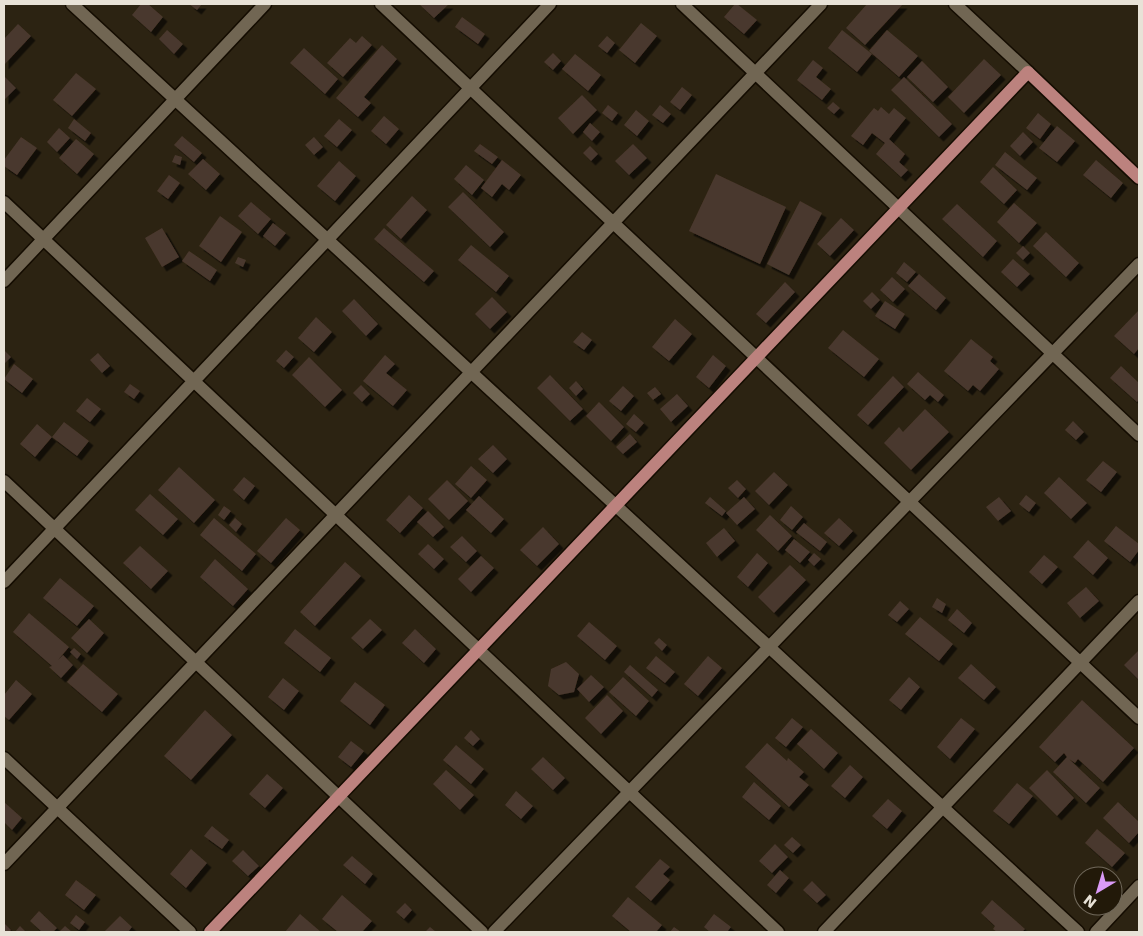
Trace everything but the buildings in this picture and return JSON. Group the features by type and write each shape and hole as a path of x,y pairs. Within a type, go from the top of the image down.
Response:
{"main road":[{"path":"210,932 1028,72 1139,178"}],"street":[{"path":"72,4 1078,932"},
{"path":"4,281 266,4"},
{"path":"381,4 1139,718"},
{"path":"4,582 550,4"},
{"path":"682,4 1139,435"},
{"path":"4,864 821,4"},
{"path":"955,4 1028,72"},
{"path":"4,202 778,932"},
{"path":"494,932 1139,264"},
{"path":"4,481 482,932"},
{"path":"824,932 1139,601"},
{"path":"4,758 190,932"},
{"path":"1096,932 1139,886"}]}
